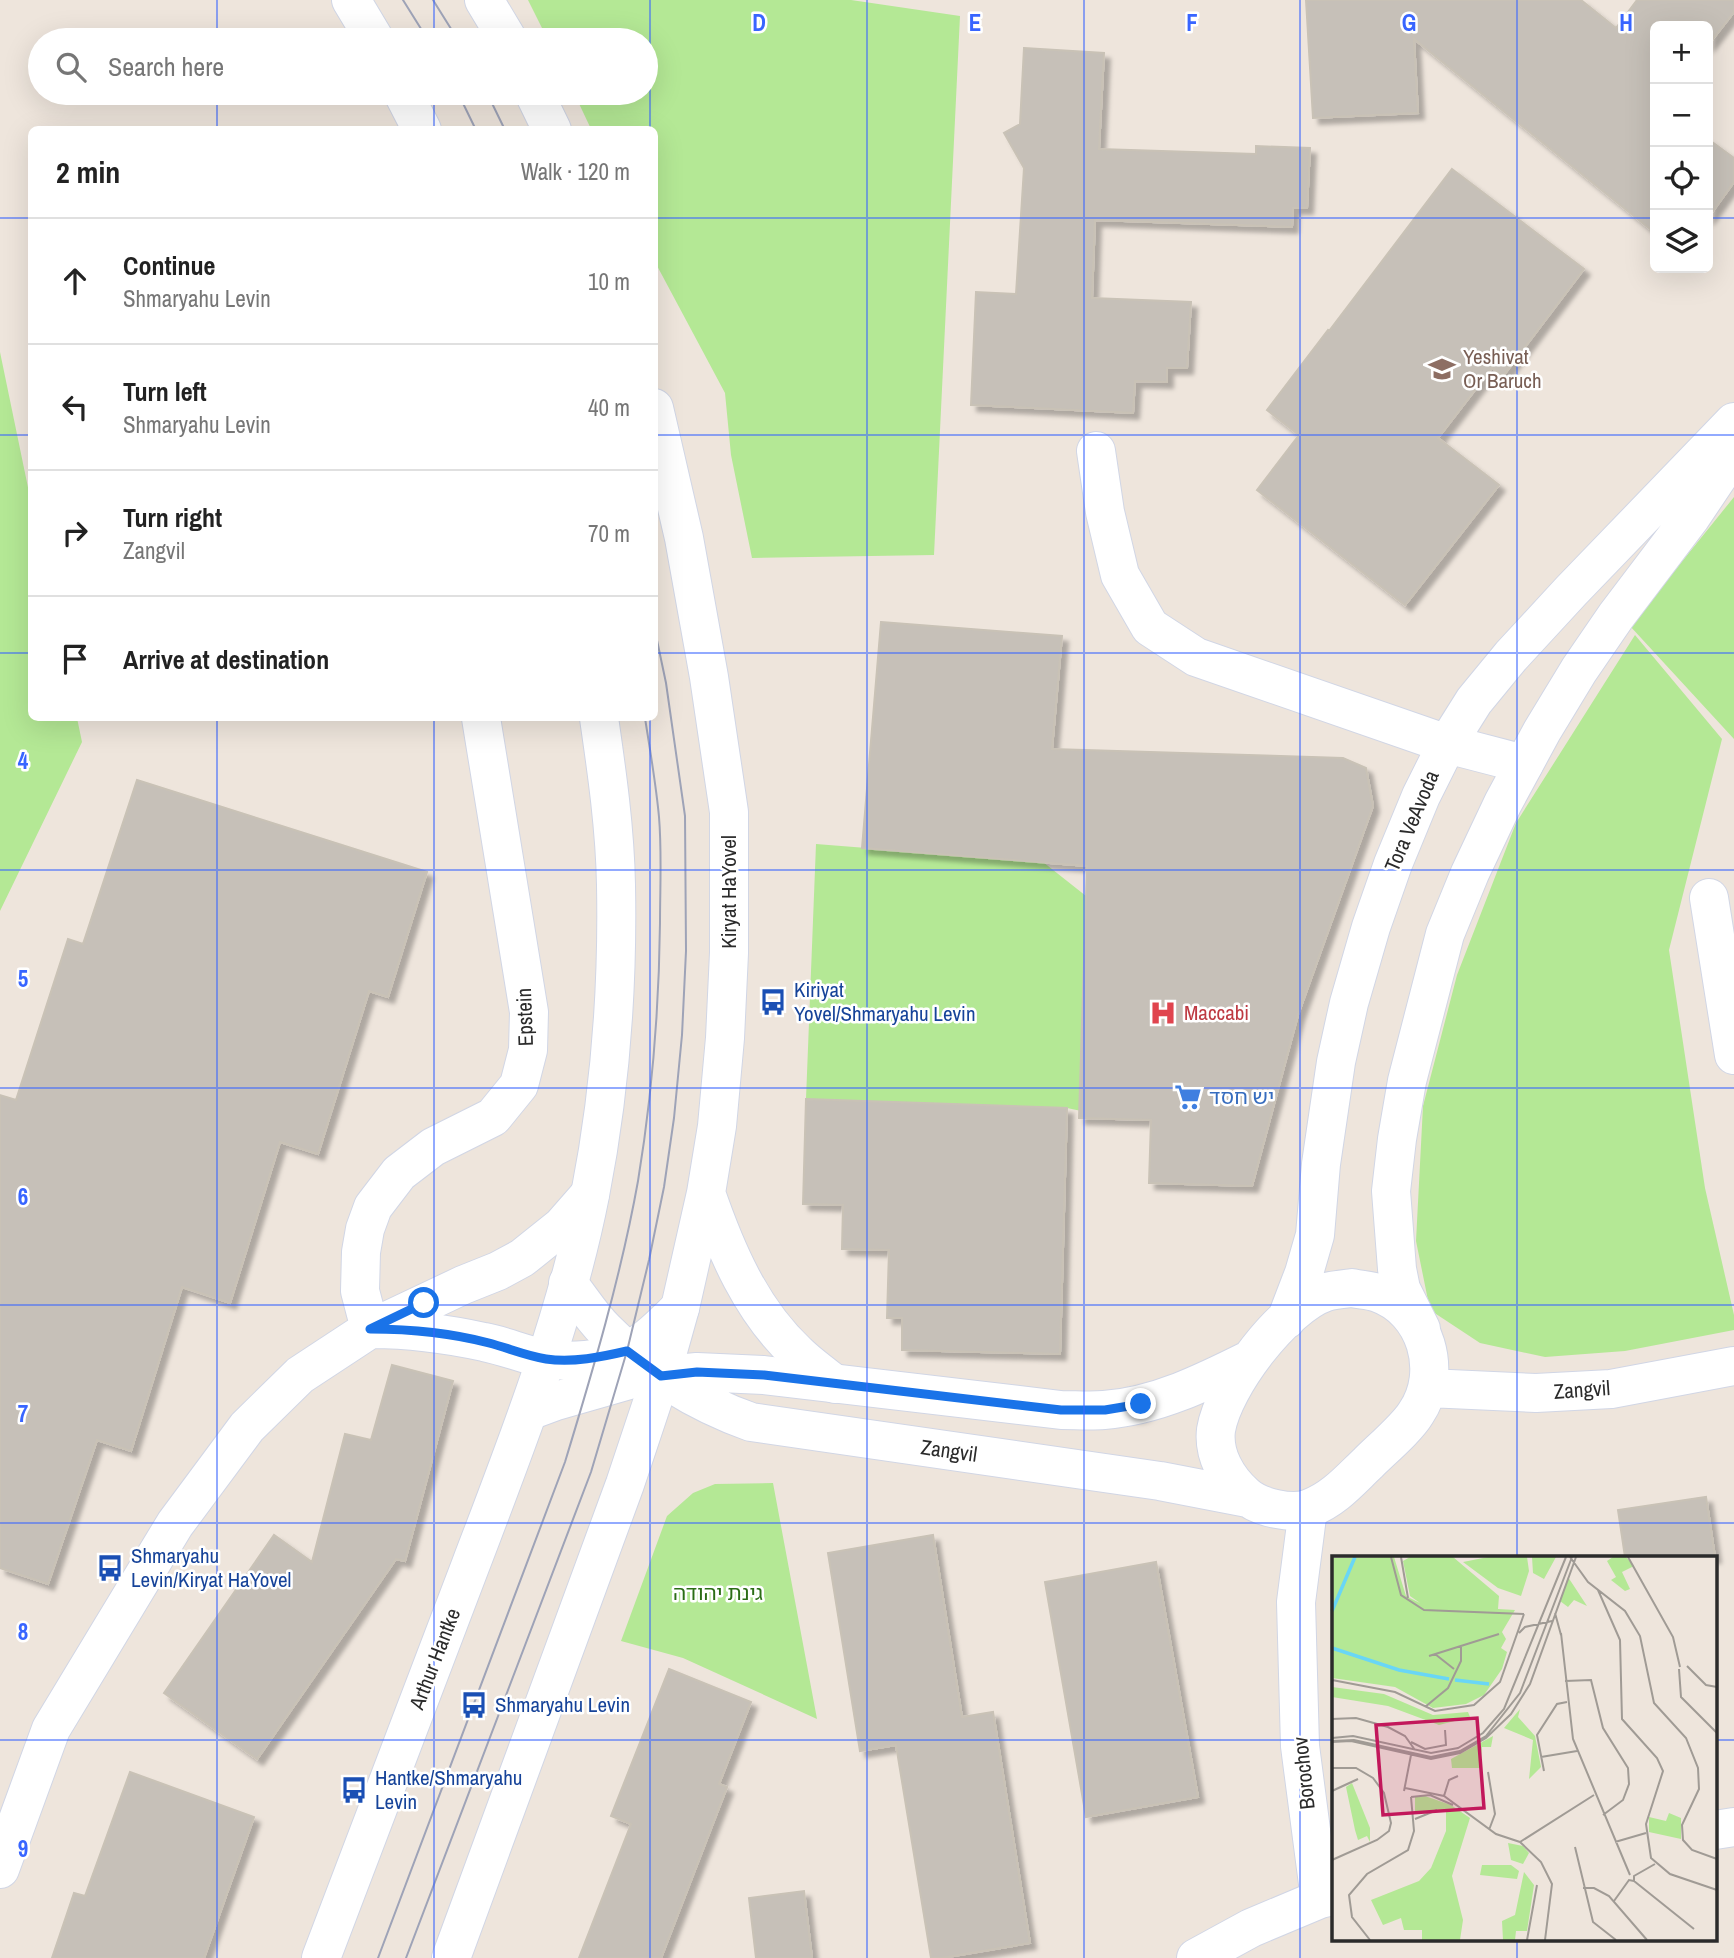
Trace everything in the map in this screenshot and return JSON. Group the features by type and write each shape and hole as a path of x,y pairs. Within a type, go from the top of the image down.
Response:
{"street":[{"path":"351,0 368,28"},
{"path":"484,0 501,28"},
{"path":"409,105 420,126"},
{"path":"540,105 550,126"},
{"name":"Tora VeAvoda","path":"1286,1320 1315,1235 1321,1164 1334,1075 1349,1003 1371,927 1421,796 1447,744 1474,701 1511,656 1734,422"},
{"name":"Kiryat HaYovel","path":"658,425 684,538 709,677 729,812 729,953 717,1126 706,1193 680,1308 661,1376"},
{"path":"1096,451 1105,512 1119,575 1150,627 1196,657 1447,744 1524,764"},
{"path":"1420,1329 1403,1308 1379,1293 1352,1288 1326,1292 1301,1306 1251,1359 1223,1407 1216,1432 1218,1457 1230,1481 1248,1498 1283,1511 1308,1509 1332,1498 1416,1413 1428,1388 1430,1360 1420,1329 1401,1289 1391,1191 1406,1081 1445,934 1475,862 1524,764 1579,670 1734,453"},
{"name":"Epstein","path":"370,1329 360,1291 360,1252 373,1207 399,1173 433,1147 493,1117 519,1085 528,1050 528,1012 481,721"},
{"path":"547,1359 590,1194 604,1109 612,1030 616,883 611,798 599,721"},
{"path":"1709,898 1734,1055"},
{"path":"706,1193 722,1238 762,1312 797,1354 835,1384"},
{"path":"0,1869 51,1729 175,1524 247,1427 300,1375 370,1329 522,1258 562,1226 590,1194"},
{"name":"Zangvil","path":"568,1283 603,1328 627,1351 702,1402 751,1422 1160,1481 1248,1498"},
{"path":"370,1329 405,1329 486,1342 547,1359 570,1360 627,1351 680,1308"},
{"name":"Arthur Hantke","path":"321,1958 547,1359"},
{"path":"529,1411 636,1378 697,1372 835,1384 1061,1410 1105,1410 1141,1404 1197,1386 1251,1359"},
{"name":"Zangvil","path":"1428,1388 1536,1393 1611,1389 1734,1366"},
{"path":"451,1958 621,1497 661,1376"},
{"name":"Borochov","path":"1196,1958 1251,1928 1327,1898 1301,1758 1299,1720 1296,1602 1308,1509"},
{"path":"1716,1830 1734,1827"}],"green space":[{"path":"528,0 851,0 960,16 934,555 752,558 731,455 725,393 658,268 658,126 590,126 580,105 658,105 658,28 542,28"},
{"path":"0,352 28,487 28,721 78,721 82,742 0,911"},
{"path":"1734,497 1734,739 1630,626"},
{"path":"1635,635 1722,739 1669,950 1705,1188 1734,1315 1734,1330 1625,1351 1545,1357 1480,1343 1430,1310 1416,1241 1423,1106 1457,975 1516,823"},
{"path":"816,844 1043,862 1086,896 1081,1057 1091,1113 1067,1108 806,1099"},
{"name":"גינת יהודה","path":"773,1483 817,1719 683,1658 621,1641 667,1516 693,1493 715,1484"}],"building":[{"path":"1306,0 1581,0 1616,28 1637,0 1734,0 1734,12 1713,39 1713,21 1650,21 1650,229 1414,39 1418,113 1313,118"},
{"path":"1024,48 1104,53 1099,149 1256,154 1256,146 1310,148 1307,208 1293,208 1292,227 1095,220 1092,298 1191,302 1187,368 1167,368 1167,382 1135,381 1133,413 971,405 976,292 1016,294 1024,168 1004,133 1020,124"},
{"path":"1713,143 1734,158 1734,182 1713,211"},
{"path":"1452,169 1584,269 1503,376 1492,368 1438,438 1499,485 1405,605 1257,490 1299,435 1267,410"},
{"path":"881,622 1062,636 1052,749 1343,758 1366,768 1373,806 1298,1015 1252,1186 1149,1183 1151,1120 1079,1118 1087,866 862,848"},
{"path":"137,780 427,872 388,997 369,991 318,1154 280,1142 230,1303 182,1287 131,1451 97,1440 48,1584 0,1568 0,1095 16,1100 68,939 83,944"},
{"path":"806,1099 1067,1108 1060,1354 902,1350 902,1318 887,1318 889,1250 842,1249 843,1205 803,1204"},
{"path":"392,1365 453,1381 405,1561 396,1559 257,1759 164,1693 274,1535 312,1562 345,1434 371,1440"},
{"path":"1706,1497 1715,1556 1625,1556 1618,1510"},
{"path":"933,1535 962,1717 993,1712 1030,1943 942,1958 931,1958 896,1745 860,1751 828,1553"},
{"path":"1156,1562 1198,1797 1086,1817 1045,1582"},
{"path":"669,1669 751,1702 719,1784 727,1787 661,1958 579,1958 631,1824 611,1816"},
{"path":"130,1772 254,1817 204,1958 52,1958 74,1893 85,1896"},
{"path":"804,1891 812,1958 756,1958 749,1898"}],"tram line":[{"path":"403,0 420,28"},
{"path":"433,0 450,28"},
{"path":"464,105 474,126"},
{"path":"493,105 503,126"},
{"path":"406,1958 591,1472 627,1351 664,1187 682,1035 686,951 685,816 658,645"},
{"path":"378,1958 565,1462 606,1323 631,1217 651,1085 659,955 660,830 645,721"}],"place":[{"name":"Yeshivat Or Baruch","path":"1442,369"},
{"name":"Kiriyat Yovel/Shmaryahu Levin","path":"773,1002"},
{"name":"Maccabi","path":"1163,1013"},
{"name":"יש חסד","path":"1188,1097"},
{"name":"Shmaryahu Levin/Kiryat HaYovel","path":"110,1568"},
{"name":"Shmaryahu Levin","path":"474,1705"},
{"name":"Hantke/Shmaryahu Levin","path":"354,1790"}],"route":[{"path":"424,1303 370,1329 405,1329 486,1342 547,1359 595,1358 627,1351 661,1376 697,1372 764,1375 1061,1410 1105,1410 1141,1404"}]}
